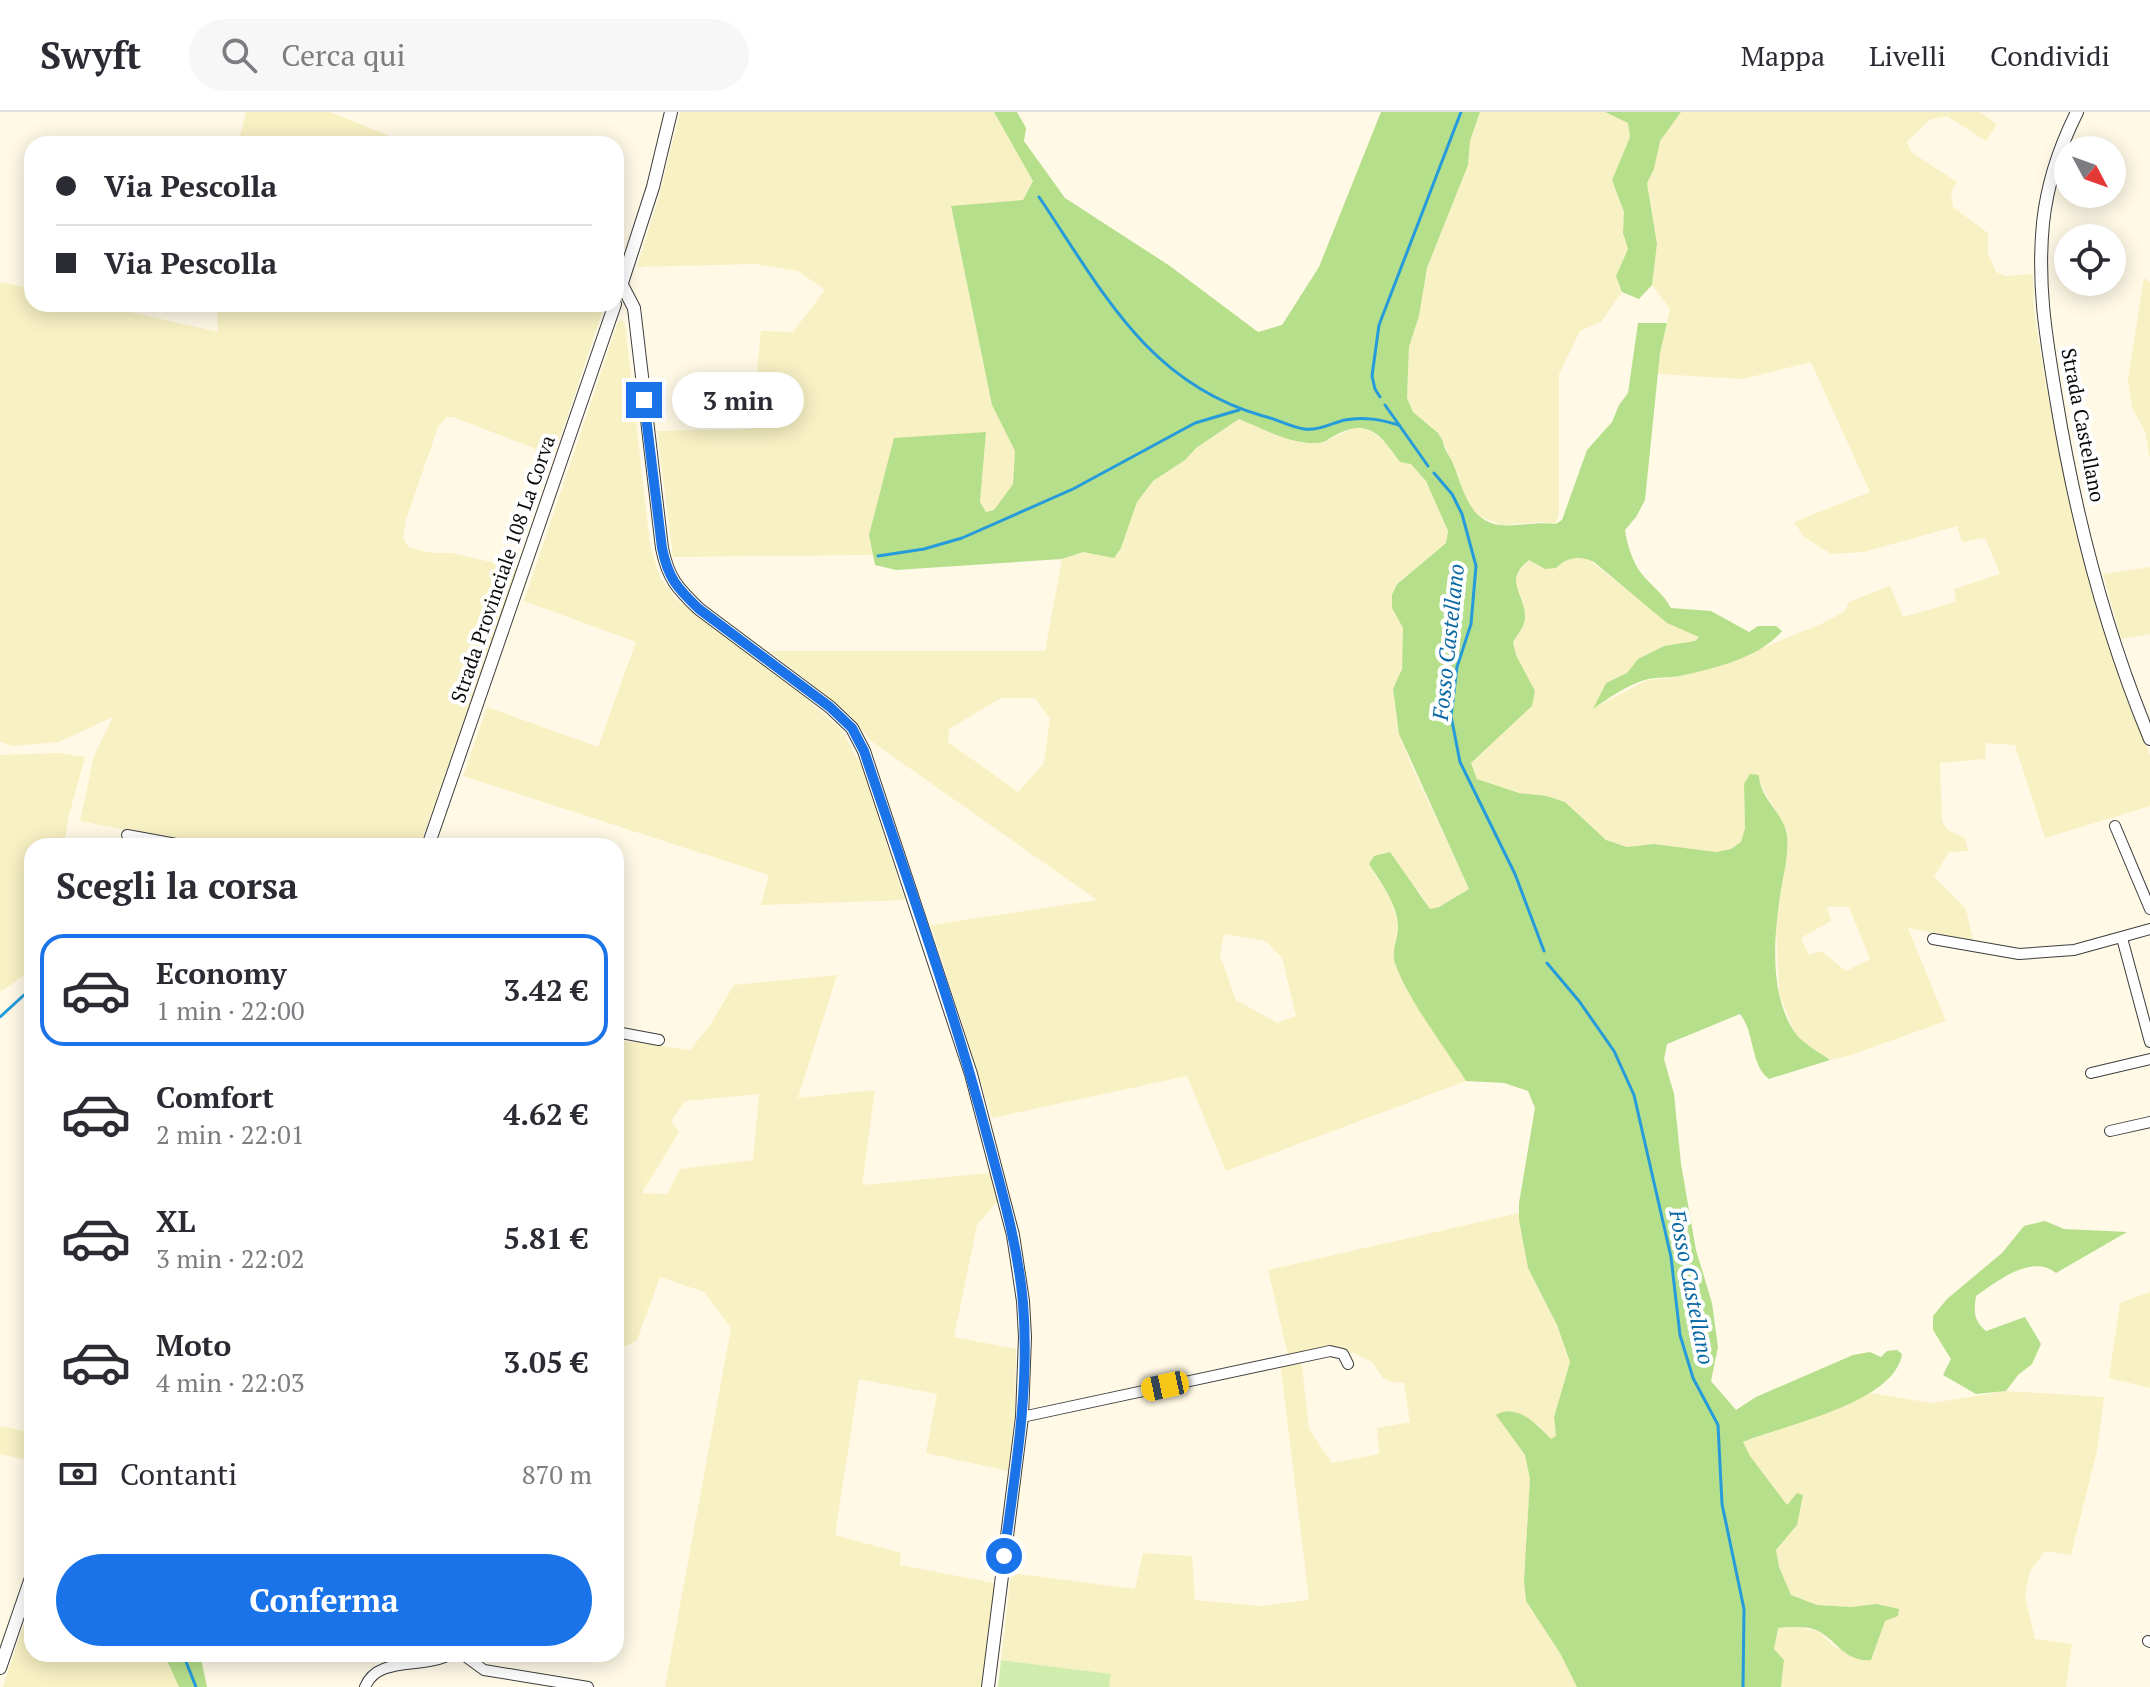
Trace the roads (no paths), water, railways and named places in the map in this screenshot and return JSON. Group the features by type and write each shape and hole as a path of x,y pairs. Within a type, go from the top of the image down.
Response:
{"street":[{"name":"Strada Provinciale 108 La Corva","path":"624,279 653,187 671,112"},
{"name":"Strada Castellano","path":"2077,112 2053,176 2043,220 2041,308 2061,432 2085,541 2132,696 2150,739"},
{"path":"624,289 634,308 667,572 699,609 844,719 857,735 971,1074 1010,1224 1024,1313 1022,1417 988,1687"},
{"name":"Strada Provinciale 108 La Corva","path":"431,838 613,312"},
{"path":"2115,826 2150,909"},
{"path":"127,835 143,838"},
{"path":"1933,939 2019,954 2074,950 2150,929"},
{"path":"2122,938 2150,1042"},
{"path":"624,1033 659,1040"},
{"path":"2091,1073 2150,1059"},
{"path":"2110,1131 2150,1122"},
{"path":"1022,1417 1330,1351 1343,1354 1348,1364"},
{"path":"0,1668 24,1598"},
{"path":"365,1687 375,1673 389,1666 427,1662"},
{"path":"473,1662 484,1670 588,1687"}],"waterway":[{"name":"Fosso Castellano","path":"1380,397 1372,376 1379,325 1461,112"},
{"name":"Fosso Castellano","path":"1039,197 1084,266 1131,329 1158,357 1188,381 1223,401 1299,428 1314,429 1359,418 1399,425"},
{"name":"Fosso Castellano","path":"1385,405 1428,466"},
{"name":"Fosso Castellano","path":"878,556 924,549 962,538 1073,489 1195,423 1239,410"},
{"name":"Fosso Castellano","path":"1434,473 1452,494 1462,514 1476,566 1471,624 1457,667 1451,716 1460,762 1515,874 1544,951"},
{"name":"Fosso Castellano","path":"1547,963 1579,1001 1614,1051 1634,1095 1671,1257 1680,1335 1693,1378 1718,1425 1722,1504 1744,1609 1743,1687"},
{"path":"0,1017 24,995"},
{"path":"186,1662 196,1687"}]}
